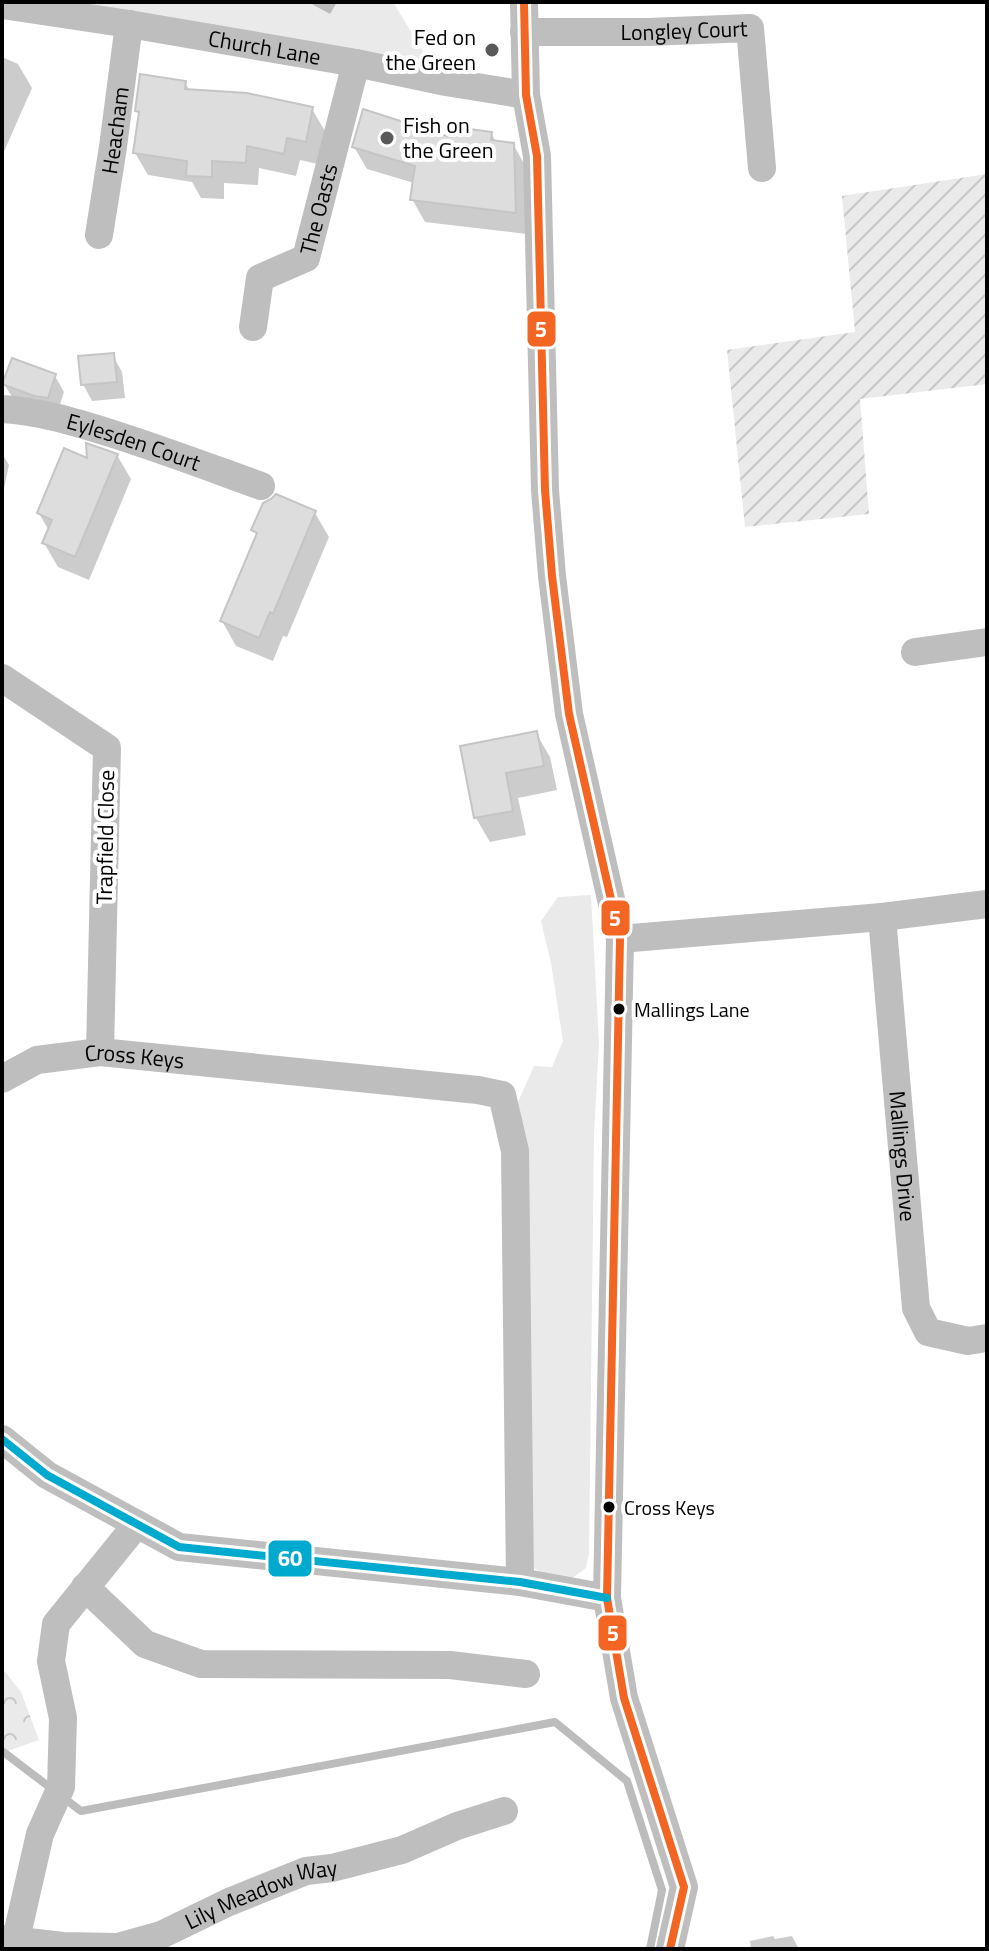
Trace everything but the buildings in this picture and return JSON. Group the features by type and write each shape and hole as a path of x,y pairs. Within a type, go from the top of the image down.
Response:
{"street":[{"path":"524,2 526,95 537,156 545,490 552,576 569,714 620,939 607,1598 624,1698 684,1887 670,1949"},
{"name":"Church Lane","path":"2,5 129,24 526,95"},
{"name":"Heacham","path":"99,235 129,24"},
{"name":"Longley Court","path":"524,32 750,28 762,168"},
{"name":"The Oasts","path":"253,327 260,278 306,258 356,63"},
{"name":"Eylesden Court","path":"2,409 50,416 93,427 261,486"},
{"path":"915,652 987,642"},
{"name":"Trapfield Close","path":"2,678 107,748 100,1052"},
{"path":"620,939 882,917 987,904"},
{"name":"Mallings Drive","path":"882,917 916,1308 928,1332 968,1341 987,1338"},
{"name":"Cross Keys","path":"2,1079 37,1060 100,1052 478,1090 502,1095 515,1151 520,1582"},
{"path":"2,1439 47,1475 179,1547 520,1582 607,1598"},
{"path":"9,1939 40,1834 61,1787 63,1718 51,1661 56,1624 137,1524"},
{"path":"85,1587 145,1644 201,1664 450,1665 526,1674"},
{"name":"Lily Meadow Way","path":"9,1939 63,1946 118,1947 161,1935 229,1902 306,1871 332,1868 402,1850 457,1826 504,1811"}],"green space":[{"path":"21,2 393,2 429,61 260,39"},
{"path":"987,174 987,384 860,399 869,514 745,527 727,350 855,332 842,196"},
{"path":"591,895 599,1043 594,1135 589,1553 586,1568 568,1581 548,1576 532,1567 525,1548 529,1159 518,1102 534,1066 552,1067 563,1041 541,921 558,897"},
{"path":"2,1668 21,1692 39,1740 2,1753"}],"waterway":[{"path":"2,1751 81,1811 555,1722 627,1781 662,1890 650,1949"}],"transit line":[{"name":"5","path":"524,2 526,95 537,156 545,490 552,576 569,714 620,939 607,1598 624,1698 684,1887 670,1949"},
{"name":"60","path":"2,1439 47,1475 179,1547 520,1582 607,1598"}],"place":[{"name":"Fed on the Green","path":"492,50"},
{"name":"Fish on the Green","path":"387,138"},
{"name":"Mallings Lane","path":"619,1009"},
{"name":"Cross Keys","path":"609,1507"}]}
